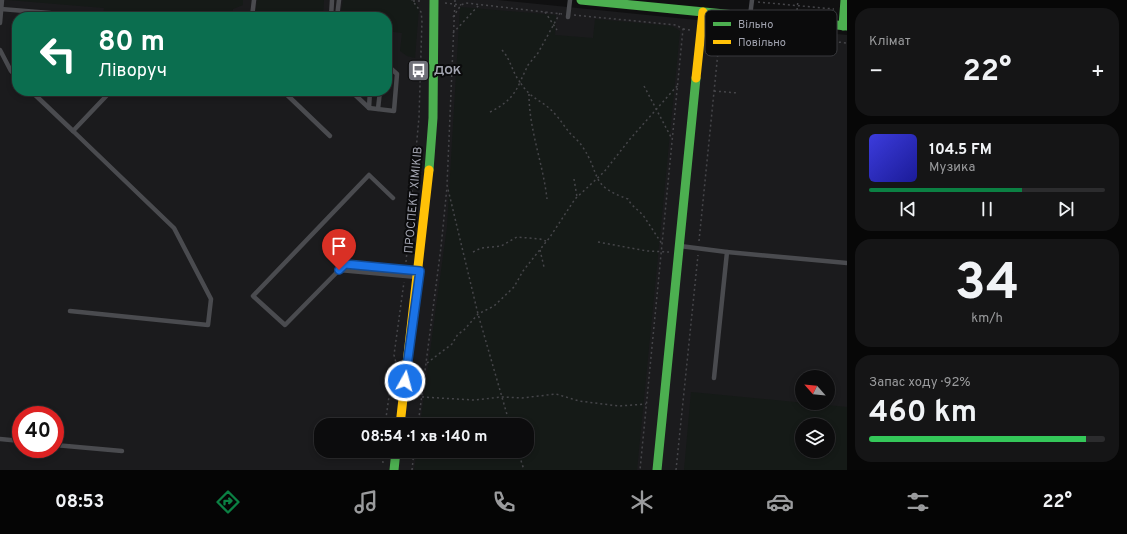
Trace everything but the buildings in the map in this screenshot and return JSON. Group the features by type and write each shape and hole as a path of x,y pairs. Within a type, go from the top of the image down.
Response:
{"street":[{"name":"ПРОСПЕКТ ХІМІКІВ","path":"401,418 419,274 434,118 434,0"},
{"path":"581,0 654,4 703,12 658,470"},
{"path":"845,0 845,26"},
{"path":"394,470 395,458"}],"lane":[{"path":"0,23 2,0"},
{"path":"253,12 254,0"},
{"path":"331,12 332,0"},
{"path":"338,12 339,0"},
{"path":"568,16 570,0"},
{"path":"1,9 38,12"},
{"path":"0,50 12,72"},
{"path":"355,96 368,108 394,110 397,74 392,70"},
{"path":"36,96 174,228 211,299 208,325 70,311"},
{"path":"72,131 106,96"},
{"path":"288,96 330,136"},
{"path":"368,108 369,96"},
{"path":"378,109 379,96"},
{"path":"393,198 369,175 253,296 285,326 345,264 406,270 419,274"},
{"path":"680,246 727,252 847,263"},
{"path":"714,378 727,252"},
{"path":"339,270 405,276 419,274"},
{"path":"0,439 12,440"},
{"path":"64,446 122,451"}],"path":[{"path":"406,270 418,124 421,56 421,12 412,0"},
{"path":"419,418 427,363 447,186 453,17 455,0"},
{"path":"798,0 798,6"},
{"path":"751,1 836,9 836,5"},
{"path":"453,17 461,5 479,5 560,13 568,16 676,25 683,29 640,470"},
{"path":"453,33 479,5"},
{"path":"545,12 557,30"},
{"path":"490,112 509,100 516,91 528,65 538,53 560,13"},
{"path":"837,41 847,42"},
{"path":"502,50 508,57 515,77 529,94 553,111 582,146 594,168 597,179 608,190 628,198 631,204 644,215 662,244"},
{"path":"699,244 718,56"},
{"path":"427,363 452,344 458,334 463,331 478,314 494,306 514,287 577,197 597,179 656,108 678,85"},
{"path":"644,86 672,139"},
{"path":"714,91 738,93"},
{"path":"529,94 531,128 538,150 546,199"},
{"path":"574,179 577,197"},
{"path":"447,186 478,314 508,418"},
{"path":"473,252 480,248 501,246 517,237 540,238 546,241"},
{"path":"598,242 647,251 661,251"},
{"path":"540,249 544,267"},
{"path":"676,470 698,252"},
{"path":"386,418 393,368 396,363 394,355 405,276"},
{"path":"422,397 474,400 502,397 522,398 556,394 579,401 614,406 646,404"},
{"path":"383,458 384,463"},
{"path":"412,470 413,458"},
{"path":"520,458 524,470"}],"shaded area":[{"path":"0,0 498,0 705,21 705,56 837,56 837,34 847,35 847,470 0,470"},
{"path":"8,0 243,0 243,5 233,9 233,12 104,12 104,8"},
{"path":"257,0 324,0 323,12 256,12"},
{"path":"343,0 415,0 419,8 415,58 407,56 400,51 402,33 392,32 392,12 341,12"},
{"path":"460,7 556,15 555,35 593,38 595,19 672,26 680,31 637,470 414,470 416,458 534,458 534,418 421,418 447,227"},
{"path":"691,392 795,402 795,410 835,410 835,406 847,407 847,470 684,470"}],"traffic: fast":[{"path":"429,170 433,118 434,0"},
{"path":"581,0 705,12"},
{"path":"843,26 845,0"},
{"path":"837,25 847,26"},
{"path":"657,470 696,78"},
{"path":"394,470 395,458"}],"traffic: slow":[{"path":"696,78 703,12"},
{"path":"401,418 429,170"}],"place":[{"name":"ДОК","path":"419,71"}],"route":[{"path":"339,270 345,264 420,271 405,381"}]}
